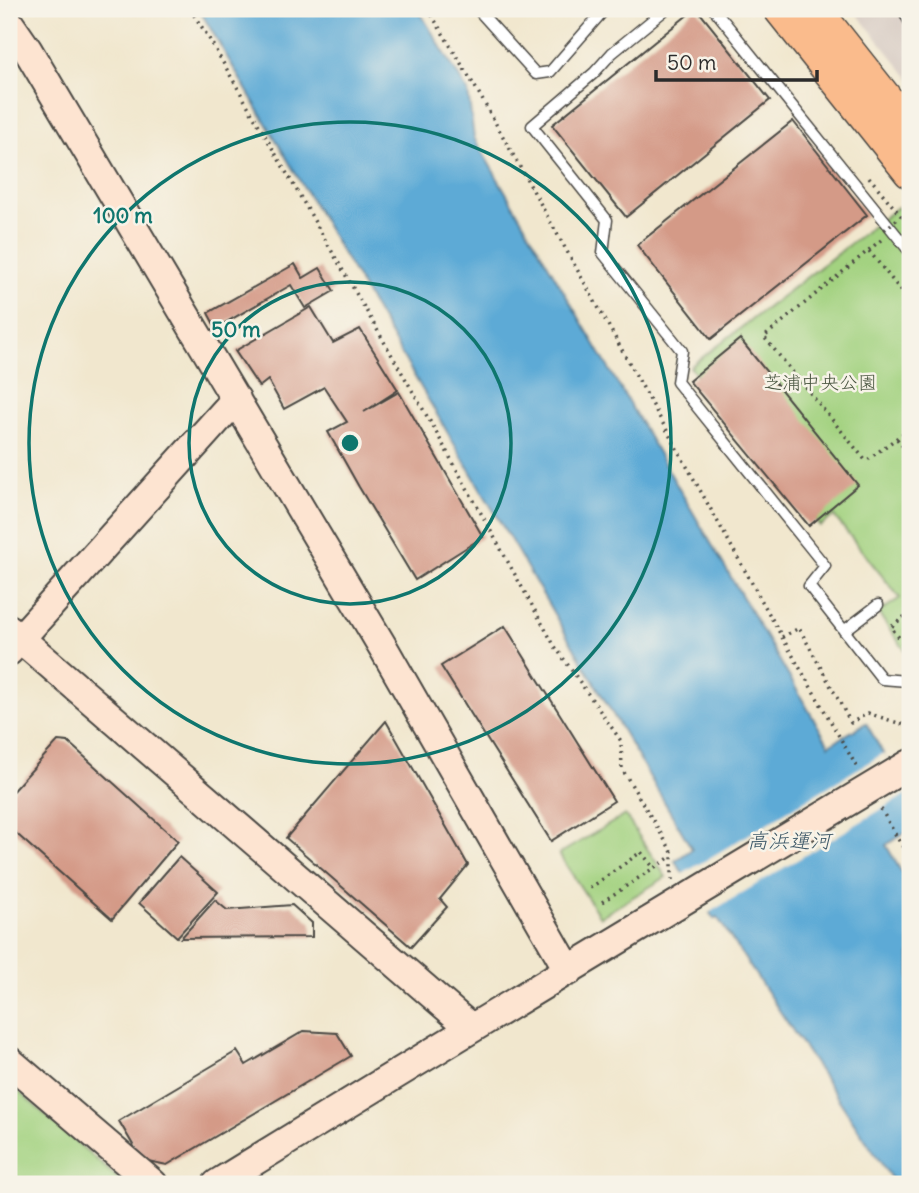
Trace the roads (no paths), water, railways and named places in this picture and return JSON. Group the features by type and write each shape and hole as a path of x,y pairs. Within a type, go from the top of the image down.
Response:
{"main road":[{"path":"780,9 910,173"},
{"path":"815,9 910,129"}],"street":[{"path":"9,23 236,399 569,971"},
{"path":"236,399 13,640 471,1028"},
{"path":"217,1184 904,768"},
{"path":"9,1061 153,1184"}],"lane":[{"path":"481,12 536,74 550,72 605,9"},
{"path":"666,9 612,52 594,73 532,126 607,220 603,253 682,351 677,382 825,566 809,586 882,679 907,681"},
{"path":"715,9 910,253"},
{"path":"903,9 910,23"},
{"path":"844,631 878,605"}],"water":[{"name":"高浜運河","path":"199,9 418,9 468,92 474,138 829,745 866,723 910,801 910,830 886,845 910,887 910,1184 895,1184 717,917 714,919 675,861 692,849"}],"park label":[{"name":"芝浦中央公園","path":"820,382"}]}
